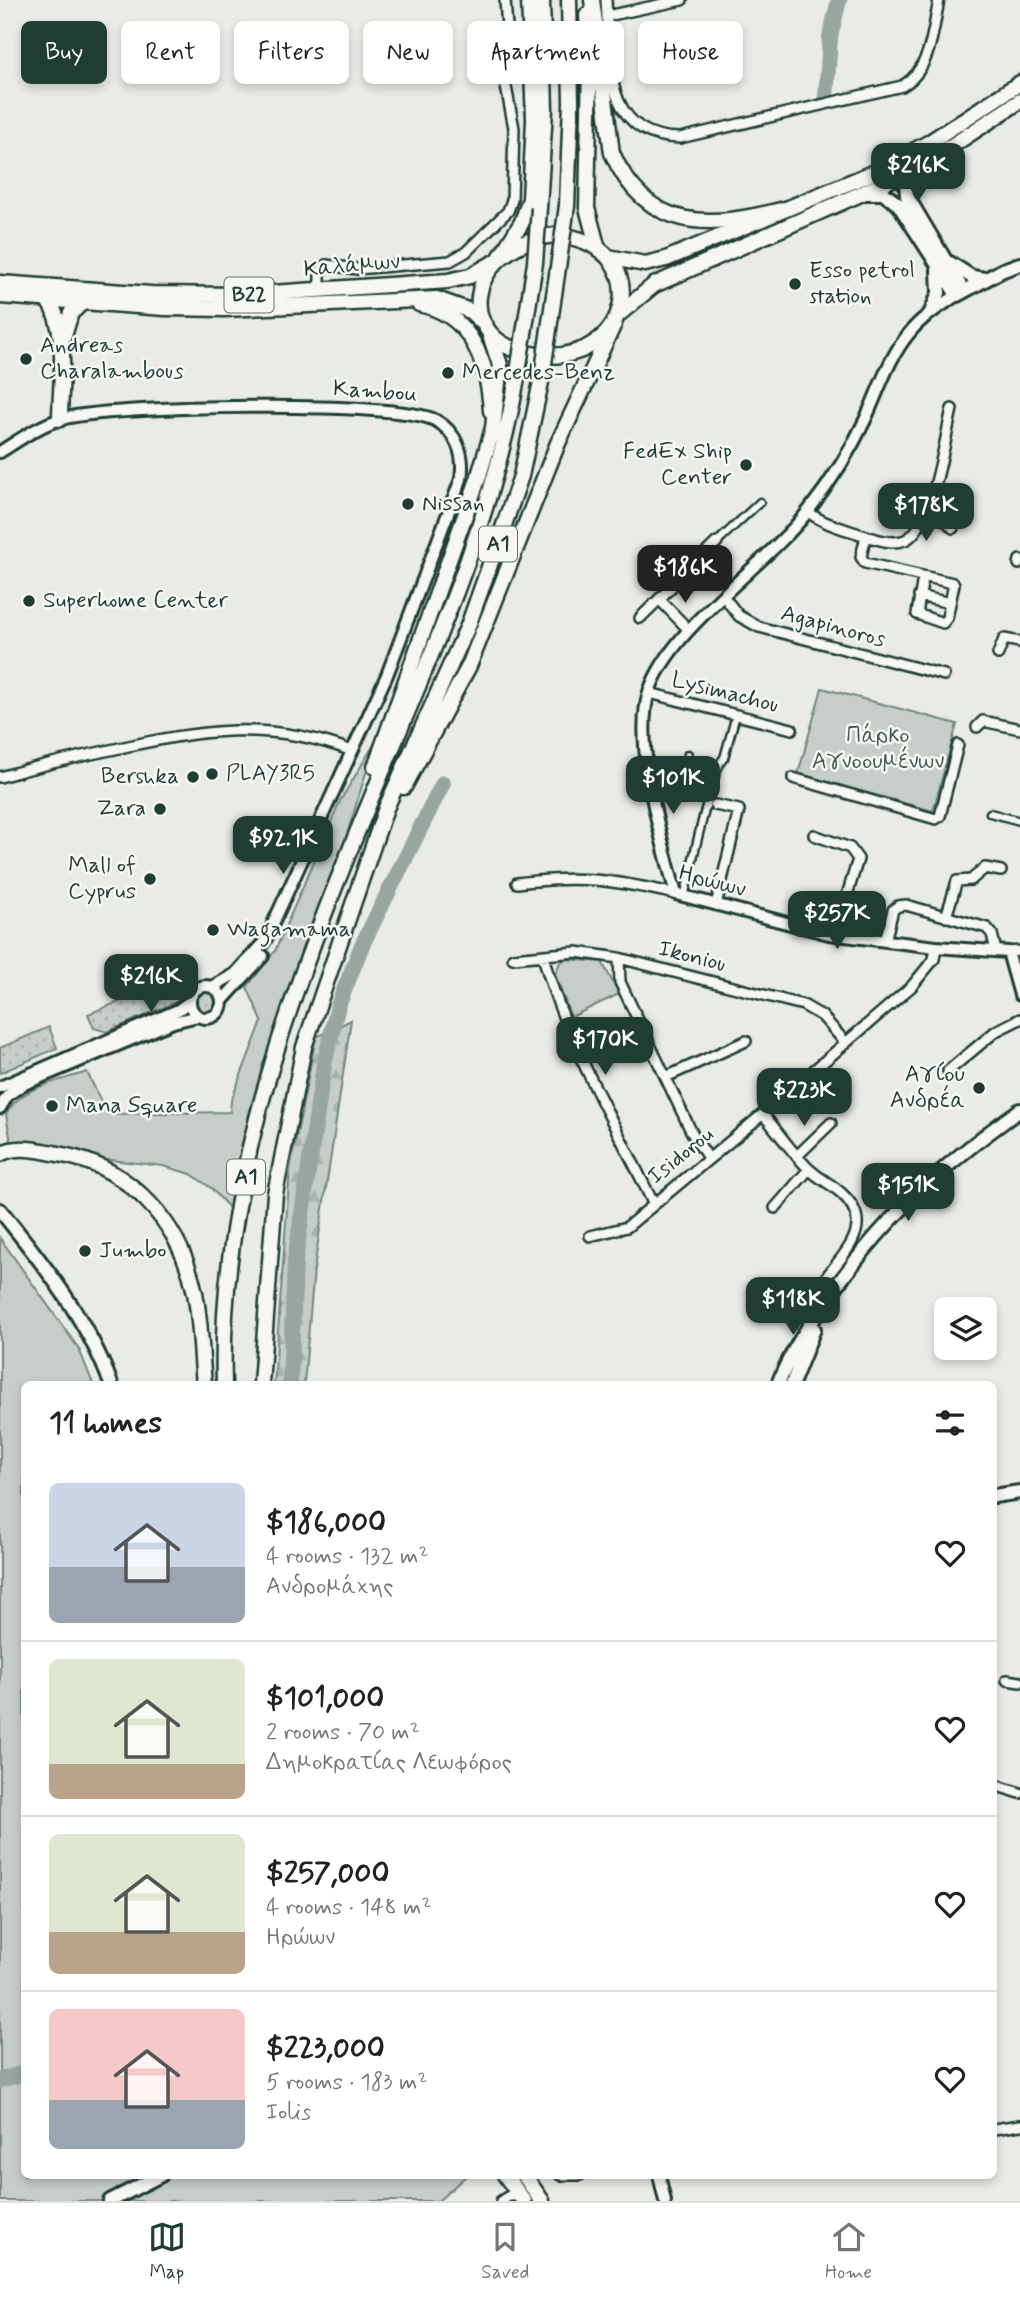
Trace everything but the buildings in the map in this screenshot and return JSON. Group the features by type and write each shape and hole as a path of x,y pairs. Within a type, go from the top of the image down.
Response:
{"main road":[{"path":"356,836 376,766 478,479 493,428 500,365 480,309 479,288 481,279 522,222 530,199 534,120 529,0"},
{"name":"A1","path":"224,1381 223,1337 228,1261 276,1047 356,836 463,575 502,453 535,263 545,110 542,0"},
{"name":"A1","path":"261,1381 275,1194 292,1099 312,1021 386,808 434,705 484,583 521,476 542,377 567,206 571,103 569,0"},
{"path":"364,871 405,785 469,666 558,443 617,319 623,297 621,281 603,253 587,208 590,65 585,0"},
{"path":"592,0 612,153 624,176 640,197 674,218 703,222 744,220 785,209"},
{"name":"B22","path":"497,260 529,240 555,235 583,240 603,253 635,264 654,262 895,162 1020,83"},
{"name":"B22","path":"488,329 514,349 549,356 584,349 601,341 617,319 654,285 866,193 914,168 1020,101"},
{"path":"914,168 906,184 906,196 960,293 1020,264"},
{"path":"866,193 883,193 894,199 940,261 961,272 985,279"},
{"name":"Καλάμων","path":"0,283 151,294 241,295 448,281 470,276 497,260"},
{"path":"931,313 939,293 940,261"},
{"name":"Καλάμων","path":"0,296 225,309 397,300 449,301 470,311 488,329"},
{"path":"47,299 58,316 61,348 60,419"},
{"path":"397,300 440,310 471,337 484,363 493,428"},
{"path":"61,348 68,320 83,302"},
{"path":"779,1381 786,1364 839,1279 882,1226 925,1182 1020,1110"},
{"path":"0,1154 8,1150 25,1149 90,1161 117,1174 146,1199 171,1233 191,1278 204,1381"},
{"path":"0,1210 68,1302 100,1355 110,1381"},
{"path":"0,1222 66,1310 102,1381"},
{"path":"793,1381 825,1302"},
{"path":"997,1496 1020,1492"},
{"path":"110,2201 153,2179"},
{"path":"508,2179 522,2199"},
{"path":"527,2179 542,2201"},
{"path":"536,2179 550,2201"}],"street":[{"path":"320,291 320,271 326,265 357,269 454,260 508,211 512,200 514,134 502,66 508,41 505,0"},
{"path":"606,0 611,83 619,104 641,128 664,137 680,138 902,86 913,79 923,65 939,0"},
{"path":"607,16 682,0"},
{"path":"680,896 660,837 644,726 649,693 658,672 689,630 808,512 853,444 905,337 931,313 960,293"},
{"name":"Kambou","path":"0,452 60,419 142,409 342,410 416,414 436,421 449,432 461,453 461,479 387,675 265,941 234,974 212,987"},
{"path":"808,512 821,521 866,536 895,542 905,540 920,527 927,514 952,409"},
{"path":"640,618 760,502"},
{"path":"927,514 943,518 953,528"},
{"path":"866,536 861,557 865,563 954,584 943,623 917,614 923,577"},
{"path":"919,596 950,603"},
{"name":"Agapinoros","path":"724,597 746,621 759,627 944,676"},
{"path":"659,599 689,630"},
{"path":"998,654 1004,639 1020,642"},
{"name":"Lysimachou","path":"649,693 792,730"},
{"path":"680,896 719,762 724,758 736,715"},
{"path":"977,727 983,720 1020,729"},
{"path":"0,776 195,732 242,729 290,733 352,751"},
{"path":"793,778 936,819 940,816 958,745"},
{"name":"Kambou","path":"222,1001 262,956 274,935 349,766 352,751"},
{"path":"682,780 688,754"},
{"path":"652,787 682,780 711,789"},
{"path":"715,805 738,810 716,905"},
{"path":"990,813 1020,821"},
{"path":"814,835 850,848 858,859 835,935"},
{"path":"946,917 957,881 971,880 985,868 1001,871"},
{"name":"Ηρώων","path":"517,883 564,877 597,878 835,935 936,947 1020,951"},
{"path":"885,941 893,910 898,905 987,928 992,934 996,951"},
{"name":"Isidorou","path":"590,1236 627,1227 763,1114 924,974 934,959 936,947"},
{"name":"Ikoniou","path":"513,958 576,952 619,958 803,1004 822,1016 845,1042"},
{"path":"1008,952 1020,995"},
{"path":"543,956 565,1024 588,1078 653,1203"},
{"path":"619,958 620,982 692,1132 708,1158"},
{"path":"0,1087 178,1010 190,1002 197,988 212,987 222,1001 217,1014 173,1022 22,1085 8,1095 0,1108"},
{"path":"190,1002 198,1016"},
{"path":"948,1071 996,1031 1020,1019"},
{"path":"666,1077 746,1041"},
{"path":"763,1114 809,1169 841,1193 854,1208 857,1231 852,1244 824,1280"},
{"path":"798,1155 831,1123"},
{"path":"775,1208 809,1169"},
{"path":"1007,1680 1020,1682"},
{"path":"997,1786 1020,1793"},
{"path":"997,2129 1020,2125"},
{"path":"660,2179 665,2201"},
{"path":"502,2200 522,2199"}],"green space":[{"name":"Πάρκο Αγνοουμένων","path":"822,688 957,724 933,811 798,774"},
{"path":"376,741 334,876 269,1046 249,1114 232,1211 211,1188 191,1174 163,1166 93,1158 11,1142 6,1115 20,1097 41,1086 87,1072 107,1114 230,1112 231,1101 262,1021 247,987 275,951 340,801"},
{"path":"566,959 602,962 619,994 571,1017 555,974 560,962"},
{"path":"174,980 178,991 185,988 178,1001 107,1032 94,1028 88,1014"},
{"path":"205,991 213,994 216,1002 213,1010 205,1013 197,1010 194,1002 197,994"},
{"path":"351,1020 314,1269 304,1381 274,1381 290,1169 316,1037"},
{"path":"49,1027 57,1048 0,1073 0,1048"},
{"path":"0,1238 79,1349 92,1381 21,1381 21,2179 463,2179 438,2201 0,2201"}],"waterway":[{"path":"826,98 830,37 839,0"},
{"path":"290,1381 295,1261 324,1065 338,1006 362,945 443,783"},
{"path":"0,2080 21,2074"}],"place":[{"name":"Esso petrol station","path":"795,284"},
{"name":"Andreas Charalambous","path":"26,359"},
{"name":"Mercedes-Benz","path":"448,373"},
{"name":"FedEx Ship Center","path":"746,465"},
{"name":"Nissan","path":"408,504"},
{"name":"Superhome Center","path":"29,601"},
{"name":"PLAY3R5","path":"212,774"},
{"name":"Bershka","path":"193,777"},
{"name":"Zara","path":"160,809"},
{"name":"Mall of Cyprus","path":"150,879"},
{"name":"Wagamama","path":"213,930"},
{"name":"Αγίου Ανδρέα","path":"979,1088"},
{"name":"Mana Square","path":"52,1106"},
{"name":"Jumbo","path":"85,1251"}]}
